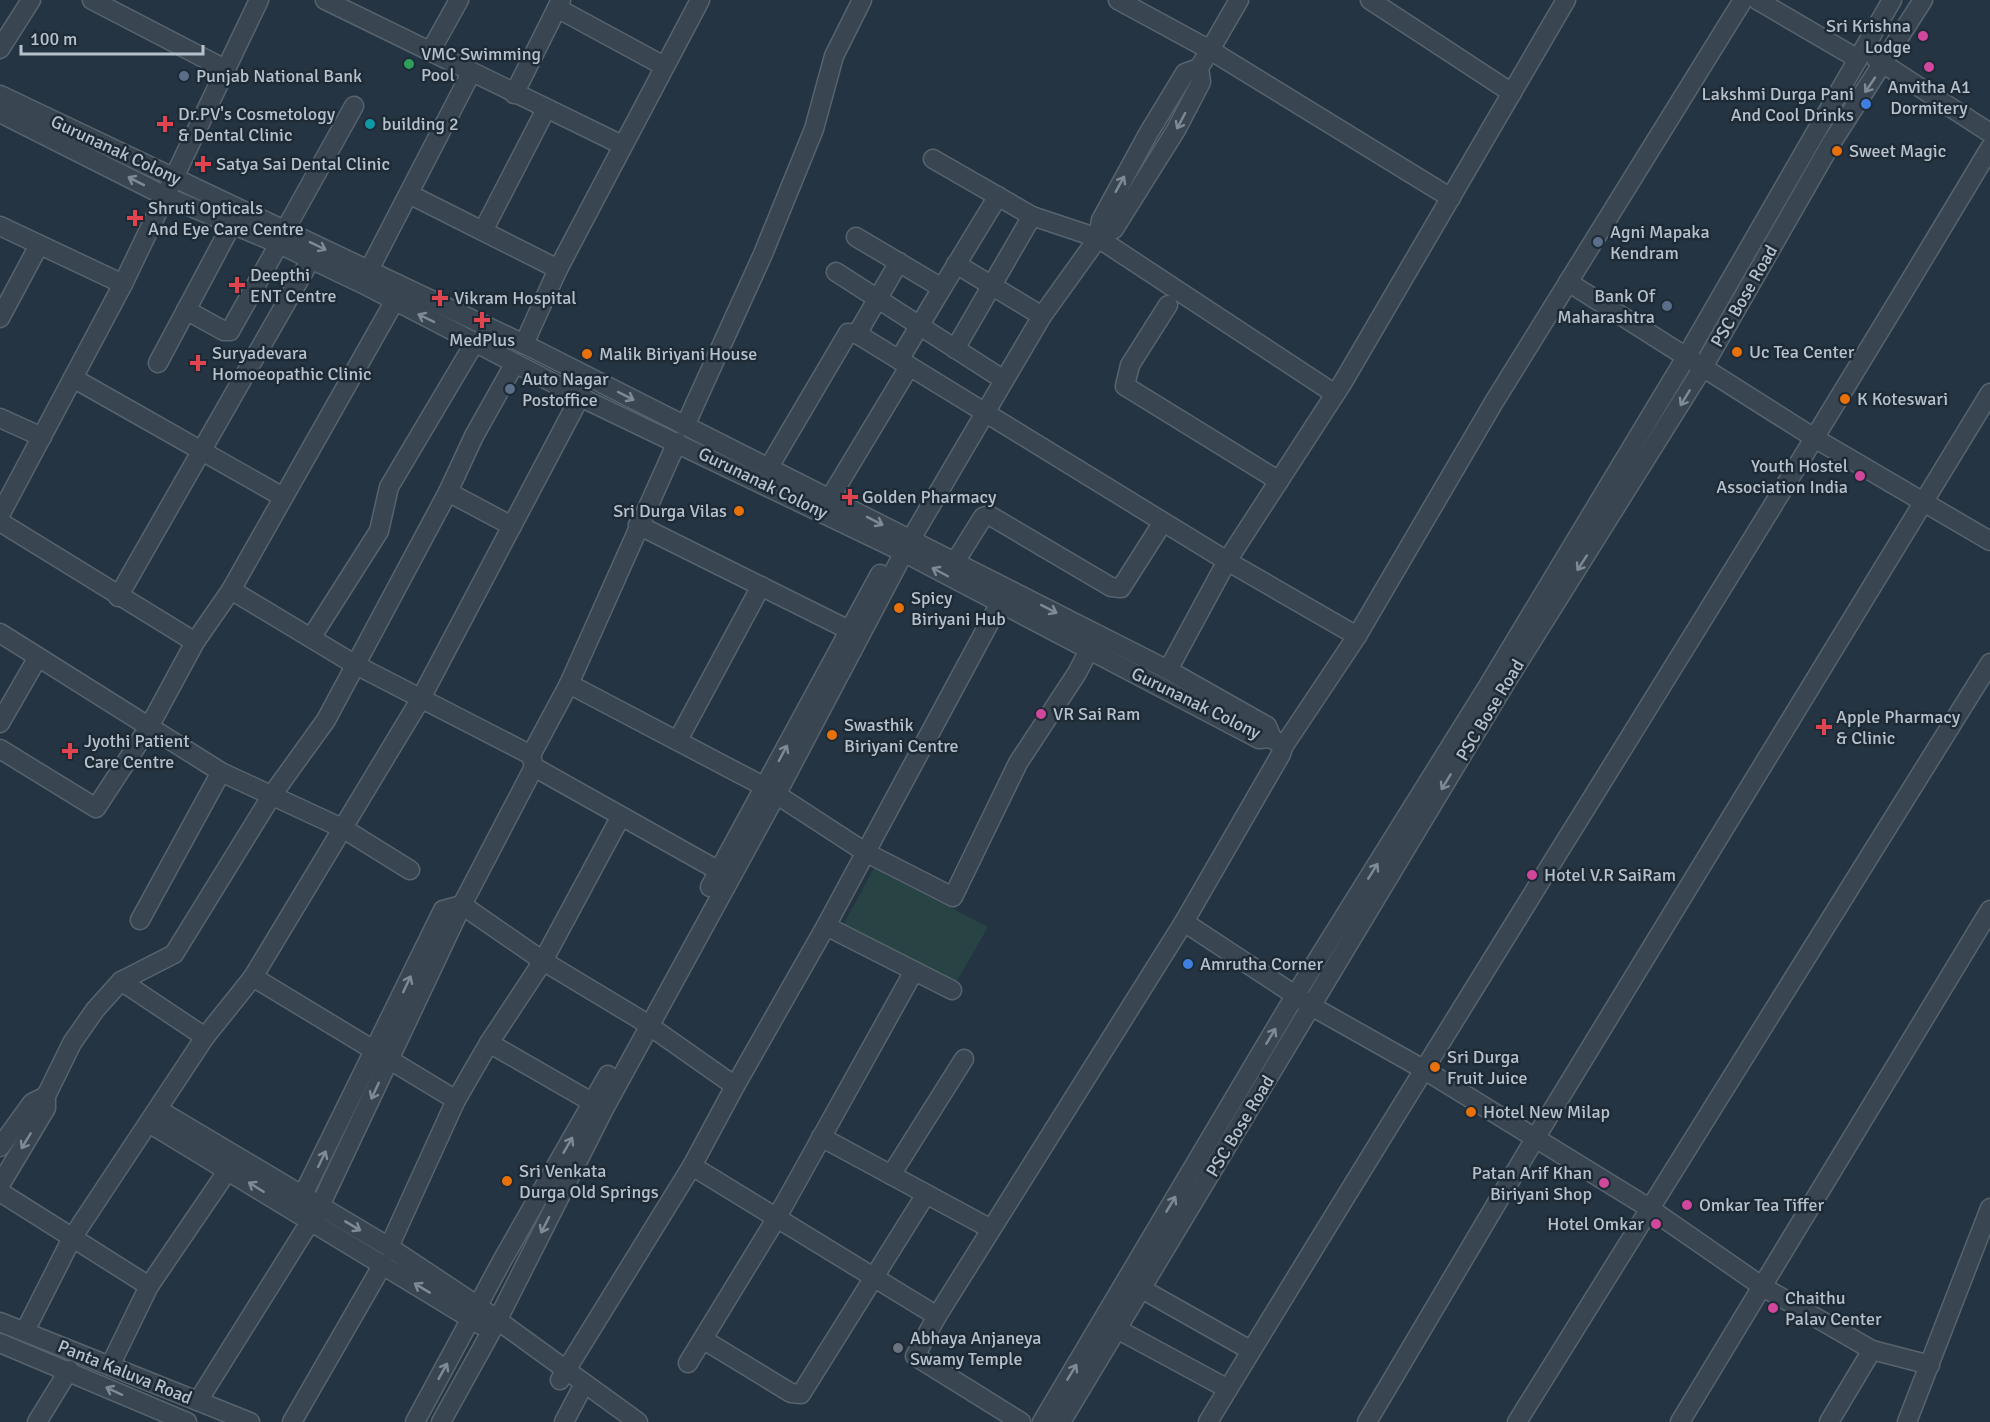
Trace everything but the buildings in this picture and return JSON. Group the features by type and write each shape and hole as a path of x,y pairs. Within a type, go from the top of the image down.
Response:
{"street":[{"path":"0,49 32,0"},
{"path":"92,0 225,69"},
{"path":"0,516 123,284 259,0"},
{"path":"326,0 622,145"},
{"path":"430,52 459,0"},
{"path":"0,1185 46,1108 46,1096 72,1043 95,1010 121,981 174,954 272,795 326,720 448,492 474,436 521,366 558,269 700,0"},
{"path":"198,1401 307,1208 383,1053 441,913 443,910 462,905 569,684 638,525 763,254 813,129 834,56 862,0"},
{"path":"1118,0 1210,50 1451,198"},
{"path":"771,791 849,630 984,414 1042,316 1098,238 1114,229 1176,130 1201,82 1199,68 1239,0"},
{"path":"1370,0 1512,93"},
{"path":"1168,670 1227,561 1335,394 1566,0"},
{"path":"1021,1422 915,1356 937,1316 1184,922 1278,743 1357,636 1494,402 1743,0"},
{"path":"1757,0 1859,55 1884,64 1990,133"},
{"name":"PSC Bose Road","path":"1042,1422 1296,994 1488,686 1685,359 1892,0"},
{"name":"PSC Bose Road","path":"1061,1422 1143,1290 1506,682 1702,369 1832,142 1923,0"},
{"path":"514,94 559,4 664,66"},
{"path":"369,270 471,73"},
{"name":"Gurunanak Colony","path":"0,94 176,177 282,237 311,259 580,397 769,467 830,498 1000,603 1259,739 1278,743"},
{"path":"186,310 224,331 230,331 354,106"},
{"path":"483,231 546,109"},
{"name":"Gurunanak Colony","path":"0,113 165,196 232,224 282,237 369,270 530,347 681,434 903,544 955,561 1168,670 1267,726 1278,743"},
{"path":"1208,1422 1423,1069 1816,439 1990,148"},
{"path":"933,159 1032,216 1098,238 1335,394"},
{"path":"409,194 558,269"},
{"path":"830,498 904,364 919,326 998,196"},
{"path":"955,349 1032,216"},
{"path":"158,363 232,224"},
{"path":"0,226 123,284"},
{"path":"856,237 942,288"},
{"path":"0,318 39,245"},
{"path":"118,597 311,259"},
{"path":"857,334 899,262"},
{"path":"956,264 1042,316"},
{"path":"836,272 1004,380"},
{"path":"1568,282 1685,359 1990,541"},
{"path":"0,749 96,808 149,727 195,642 231,590 394,302"},
{"path":"1168,305 1130,365 1125,386 1279,481"},
{"path":"769,467 848,333 857,334 1227,561 1357,636"},
{"path":"311,638 380,531 389,487 475,342"},
{"path":"73,378 283,497"},
{"path":"1366,1422 1536,1137 1990,393"},
{"path":"25,1331 72,1238 205,1037 253,977 344,829 420,700 580,397"},
{"path":"0,418 42,437"},
{"path":"448,492 512,526"},
{"path":"955,561 983,518 989,515 1111,587 1120,588 1163,522"},
{"path":"0,522 118,597 195,642"},
{"path":"638,525 849,630"},
{"path":"415,1422 475,1312 645,1023 903,544"},
{"path":"678,740 760,586"},
{"path":"231,590 354,664 532,761 621,816 724,874"},
{"path":"563,1376 692,1166 1000,603"},
{"path":"0,633 221,772 344,829 410,870"},
{"path":"569,684 771,791 865,852 952,897 1018,763 1077,674 1089,650"},
{"path":"0,723 39,657"},
{"path":"1517,1422 1990,663"},
{"path":"140,920 221,772"},
{"path":"389,1247 456,1100 489,1043 543,961 621,816"},
{"path":"462,905 543,961 645,1023 735,1086"},
{"path":"1680,1422 1990,910"},
{"path":"1184,922 1313,1007 1423,1069 1649,1208 1763,1287 1872,1350 1930,1365"},
{"path":"825,926 952,990"},
{"path":"688,1363 776,1219 914,971"},
{"path":"253,977 383,1053 456,1100"},
{"path":"121,981 205,1037"},
{"path":"489,1043 598,1106"},
{"path":"891,1175 964,1059"},
{"path":"0,1147 32,1103 46,1096"},
{"path":"441,1422 494,1326 598,1106"},
{"path":"154,1116 228,1170 389,1247 563,1376 638,1422"},
{"path":"154,1116 307,1208 382,1264 475,1312"},
{"path":"821,1137 991,1229"},
{"path":"692,1166 937,1316"},
{"path":"110,1366 149,1286 228,1170"},
{"path":"0,1192 149,1286"},
{"path":"704,1340 791,1393 801,1394 926,1194"},
{"path":"1907,1422 1990,1208"},
{"path":"292,1422 382,1264"},
{"path":"1126,1281 1250,1350"},
{"name":"Panta Kaluva Road","path":"0,1322 250,1422"},
{"path":"1117,1329 1228,1389"},
{"name":"Panta Kaluva Road","path":"0,1342 69,1370 145,1415 187,1422"},
{"path":"1829,1422 1872,1350"},
{"path":"37,1422 69,1370"},
{"path":"564,1422 582,1389"},
{"path":"582,1389 620,1422"}],"green space":[{"path":"874,868 988,927 954,986 841,929"}],"place":[{"name":"Sri Krishna Lodge","path":"1923,36"},
{"name":"VMC Swimming Pool","path":"409,64"},
{"name":"Anvitha A1 Dormitery","path":"1929,67"},
{"name":"Punjab National Bank","path":"184,76"},
{"name":"Lakshmi Durga Pani And Cool Drinks","path":"1866,104"},
{"name":"Dr.PV's Cosmetology & Dental Clinic","path":"165,124"},
{"name":"building 2","path":"370,124"},
{"name":"Sweet Magic","path":"1837,151"},
{"name":"Satya Sai Dental Clinic","path":"203,164"},
{"name":"Shruti Opticals And Eye Care Centre","path":"135,218"},
{"name":"Agni Mapaka Kendram","path":"1598,242"},
{"name":"Deepthi ENT Centre","path":"237,285"},
{"name":"Vikram Hospital","path":"440,298"},
{"name":"Bank Of Maharashtra","path":"1667,306"},
{"name":"MedPlus","path":"482,320"},
{"name":"Uc Tea Center","path":"1737,352"},
{"name":"Malik Biriyani House","path":"587,354"},
{"name":"Suryadevara Homoeopathic Clinic","path":"198,363"},
{"name":"Auto Nagar Postoffice","path":"510,389"},
{"name":"K Koteswari","path":"1845,399"},
{"name":"Youth Hostel Association India","path":"1860,476"},
{"name":"Golden Pharmacy","path":"850,497"},
{"name":"Sri Durga Vilas","path":"739,511"},
{"name":"Spicy Biriyani Hub","path":"899,608"},
{"name":"VR Sai Ram","path":"1041,714"},
{"name":"Apple Pharmacy & Clinic","path":"1824,727"},
{"name":"Swasthik Biriyani Centre","path":"832,735"},
{"name":"Jyothi Patient Care Centre","path":"70,751"},
{"name":"Hotel V.R SaiRam","path":"1532,875"},
{"name":"Amrutha Corner","path":"1188,964"},
{"name":"Sri Durga Fruit Juice","path":"1435,1067"},
{"name":"Hotel New Milap","path":"1471,1112"},
{"name":"Sri Venkata Durga Old Springs","path":"507,1181"},
{"name":"Patan Arif Khan Biriyani Shop","path":"1604,1183"},
{"name":"Omkar Tea Tiffer","path":"1687,1205"},
{"name":"Hotel Omkar","path":"1656,1224"},
{"name":"Chaithu Palav Center","path":"1773,1308"},
{"name":"Abhaya Anjaneya Swamy Temple","path":"898,1348"}]}
